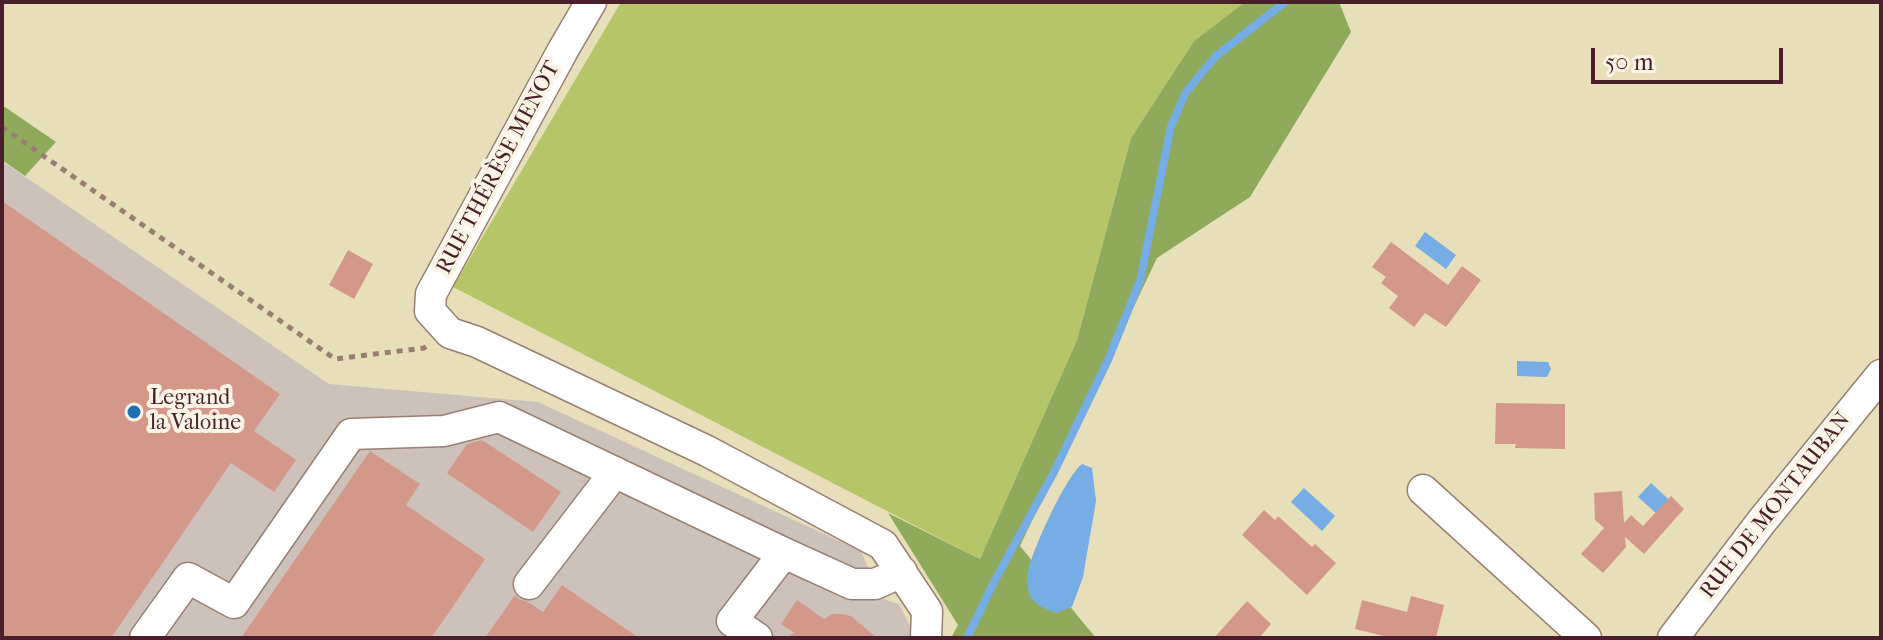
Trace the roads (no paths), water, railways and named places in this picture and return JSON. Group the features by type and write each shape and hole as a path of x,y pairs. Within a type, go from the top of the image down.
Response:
{"street":[{"name":"RUE THÉRÈSE MENOT","path":"591,2 431,294 430,311 450,333 477,342 707,451 883,545 902,572"},
{"name":"RUE DE MONTAUBAN","path":"1673,638 1762,521 1881,375"},
{"path":"145,638 188,578 234,603 351,434 444,431 499,417 852,584 875,584 902,572 927,611 926,638"},
{"path":"529,584 615,472"},
{"path":"1423,490 1586,638"},
{"path":"757,638 732,621 784,553"}],"water":[{"path":"1425,232 1456,255 1446,269 1415,246"},
{"path":"1517,361 1548,362 1551,369 1547,377 1517,376"},
{"path":"1082,464 1092,468 1096,501 1083,577 1072,607 1056,613 1032,599 1027,577 1049,517"},
{"path":"1651,483 1676,506 1667,523 1638,497"},
{"path":"1304,488 1335,516 1322,531 1291,502"}],"waterway":[{"path":"967,638 1054,472 1108,360 1140,281 1171,126 1186,92 1216,56 1285,2"}],"place":[{"name":"Legrand la Valoine","path":"134,412"}]}
